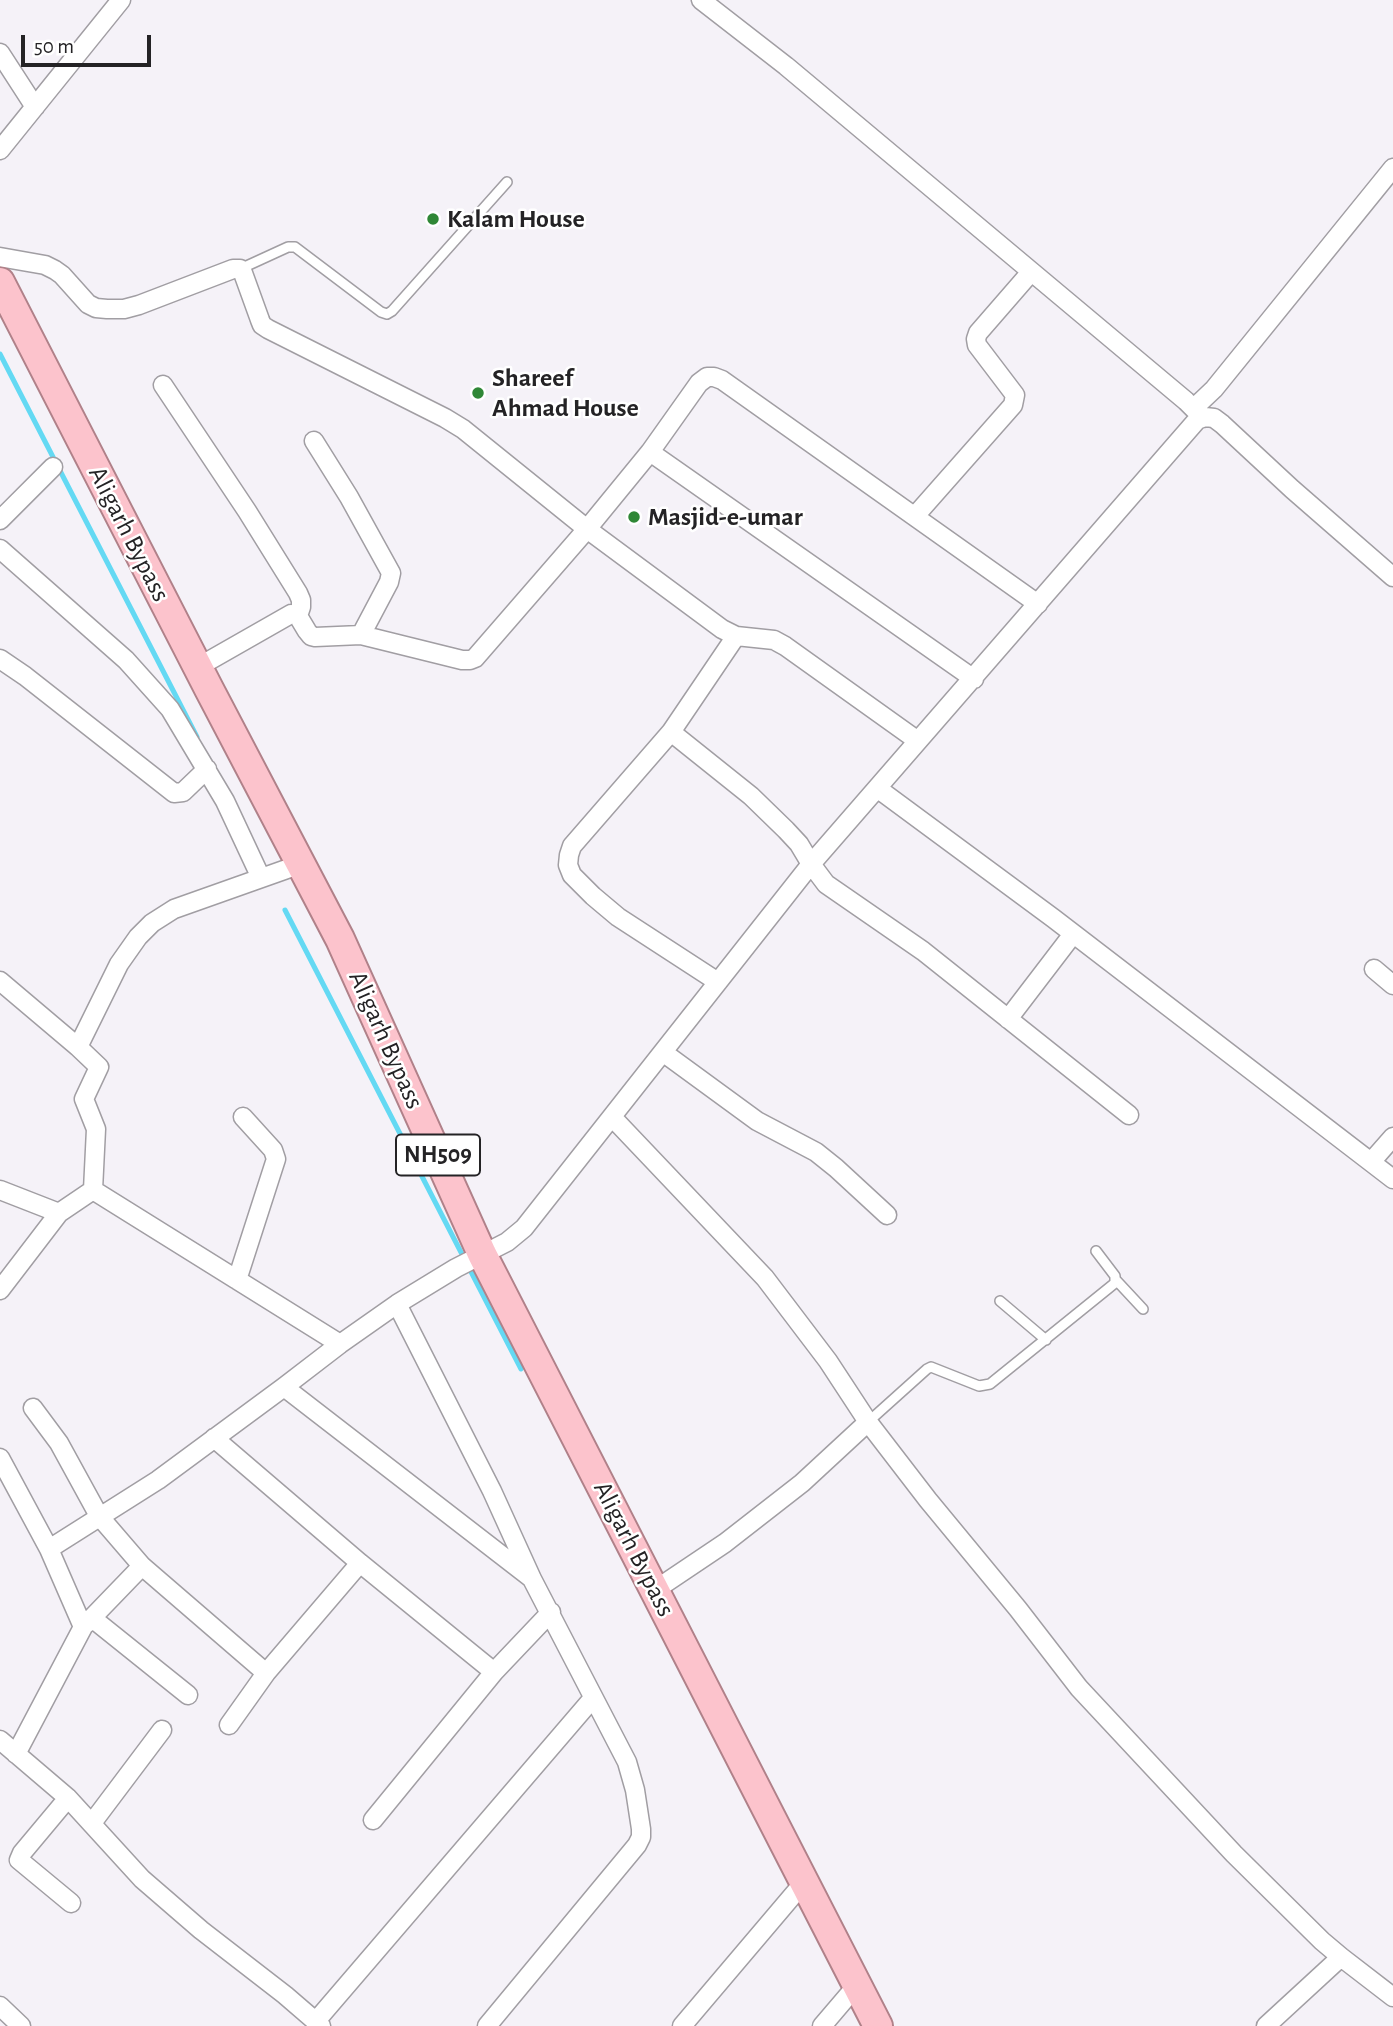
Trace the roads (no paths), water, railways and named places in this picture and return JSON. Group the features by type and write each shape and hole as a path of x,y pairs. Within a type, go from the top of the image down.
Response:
{"highway":[{"name":"Aligarh Bypass","path":"0,282 340,939 478,1256 655,1590 878,2026"}],"street":[{"path":"0,150 121,0"},
{"path":"701,0 786,66 1198,413 1222,424 1393,577"},
{"path":"0,54 35,107"},
{"path":"49,1549 158,1480 397,1304 456,1268 507,1242 524,1228 811,864 1197,420 1198,413 1214,389 1393,168"},
{"path":"0,257 45,265 62,275 88,304 107,309 139,306 233,269 240,270 262,325 454,424 587,529 722,629 736,636 774,640 785,646 918,741"},
{"path":"915,516 1013,405 1015,395 977,345 976,339 978,333 1031,272"},
{"path":"198,667 291,614 298,616 307,631 315,637 362,635 462,660 475,658 587,529 650,452 699,383 707,377 722,380 1038,604"},
{"path":"163,385 298,593 301,607 298,616"},
{"path":"314,441 391,573 362,635"},
{"path":"650,452 974,679"},
{"path":"0,520 53,467"},
{"path":"0,549 126,660 170,709 235,819 261,878"},
{"path":"718,982 618,917 572,875 568,865 572,846 671,732 736,636"},
{"path":"0,659 174,793 183,792 207,769"},
{"path":"671,732 760,804 799,844 826,884 923,951 1129,1115"},
{"path":"877,788 1393,1179"},
{"path":"78,1047 119,964 138,937 152,923 174,909 301,864"},
{"path":"1008,1019 1073,934"},
{"path":"1374,969 1393,985"},
{"path":"0,981 99,1067 84,1100 96,1129 93,1190"},
{"path":"664,1052 766,1126 816,1152 887,1215"},
{"path":"237,1280 276,1159 273,1150 243,1117"},
{"path":"612,1117 765,1278 828,1361 868,1422 1079,1688 1234,1854 1341,1957 1390,1988"},
{"path":"1371,1162 1393,1138"},
{"path":"0,1190 59,1213"},
{"path":"0,1290 59,1213 93,1190"},
{"path":"93,1190 340,1344"},
{"path":"397,1304 492,1490 532,1579 628,1762 640,1837 637,1845 486,2026"},
{"path":"284,1387 532,1579"},
{"path":"33,1408 59,1443 99,1516 142,1566 266,1673"},
{"path":"655,1590 726,1543 802,1483 868,1422"},
{"path":"214,1438 360,1563 494,1672"},
{"path":"0,1458 88,1622 188,1695"},
{"path":"229,1725 266,1673 360,1563"},
{"path":"16,1754 88,1622 142,1566"},
{"path":"373,1820 494,1672 551,1612"},
{"path":"0,1740 68,1798 142,1879 319,2024 593,1698"},
{"path":"92,1824 162,1730"},
{"path":"68,1798 19,1860 71,1903"},
{"path":"682,2026 804,1881"},
{"path":"1266,2026 1341,1957"},
{"path":"822,2026 858,1985"},
{"path":"0,2006 21,2026"}],"lane":[{"path":"240,270 288,247 295,247 387,314 507,182"},
{"path":"1096,1251 1116,1280 1143,1308"},
{"path":"868,1422 927,1369 937,1368 979,1386 985,1386 1046,1340 1116,1280"},
{"path":"1000,1301 1046,1340"}],"waterway":[{"path":"0,354 197,737"},
{"path":"285,910 521,1369"}],"place":[{"name":"Kalam House","path":"433,219"},
{"name":"Shareef Ahmad House","path":"478,393"},
{"name":"Masjid-e-umar","path":"634,517"}]}
